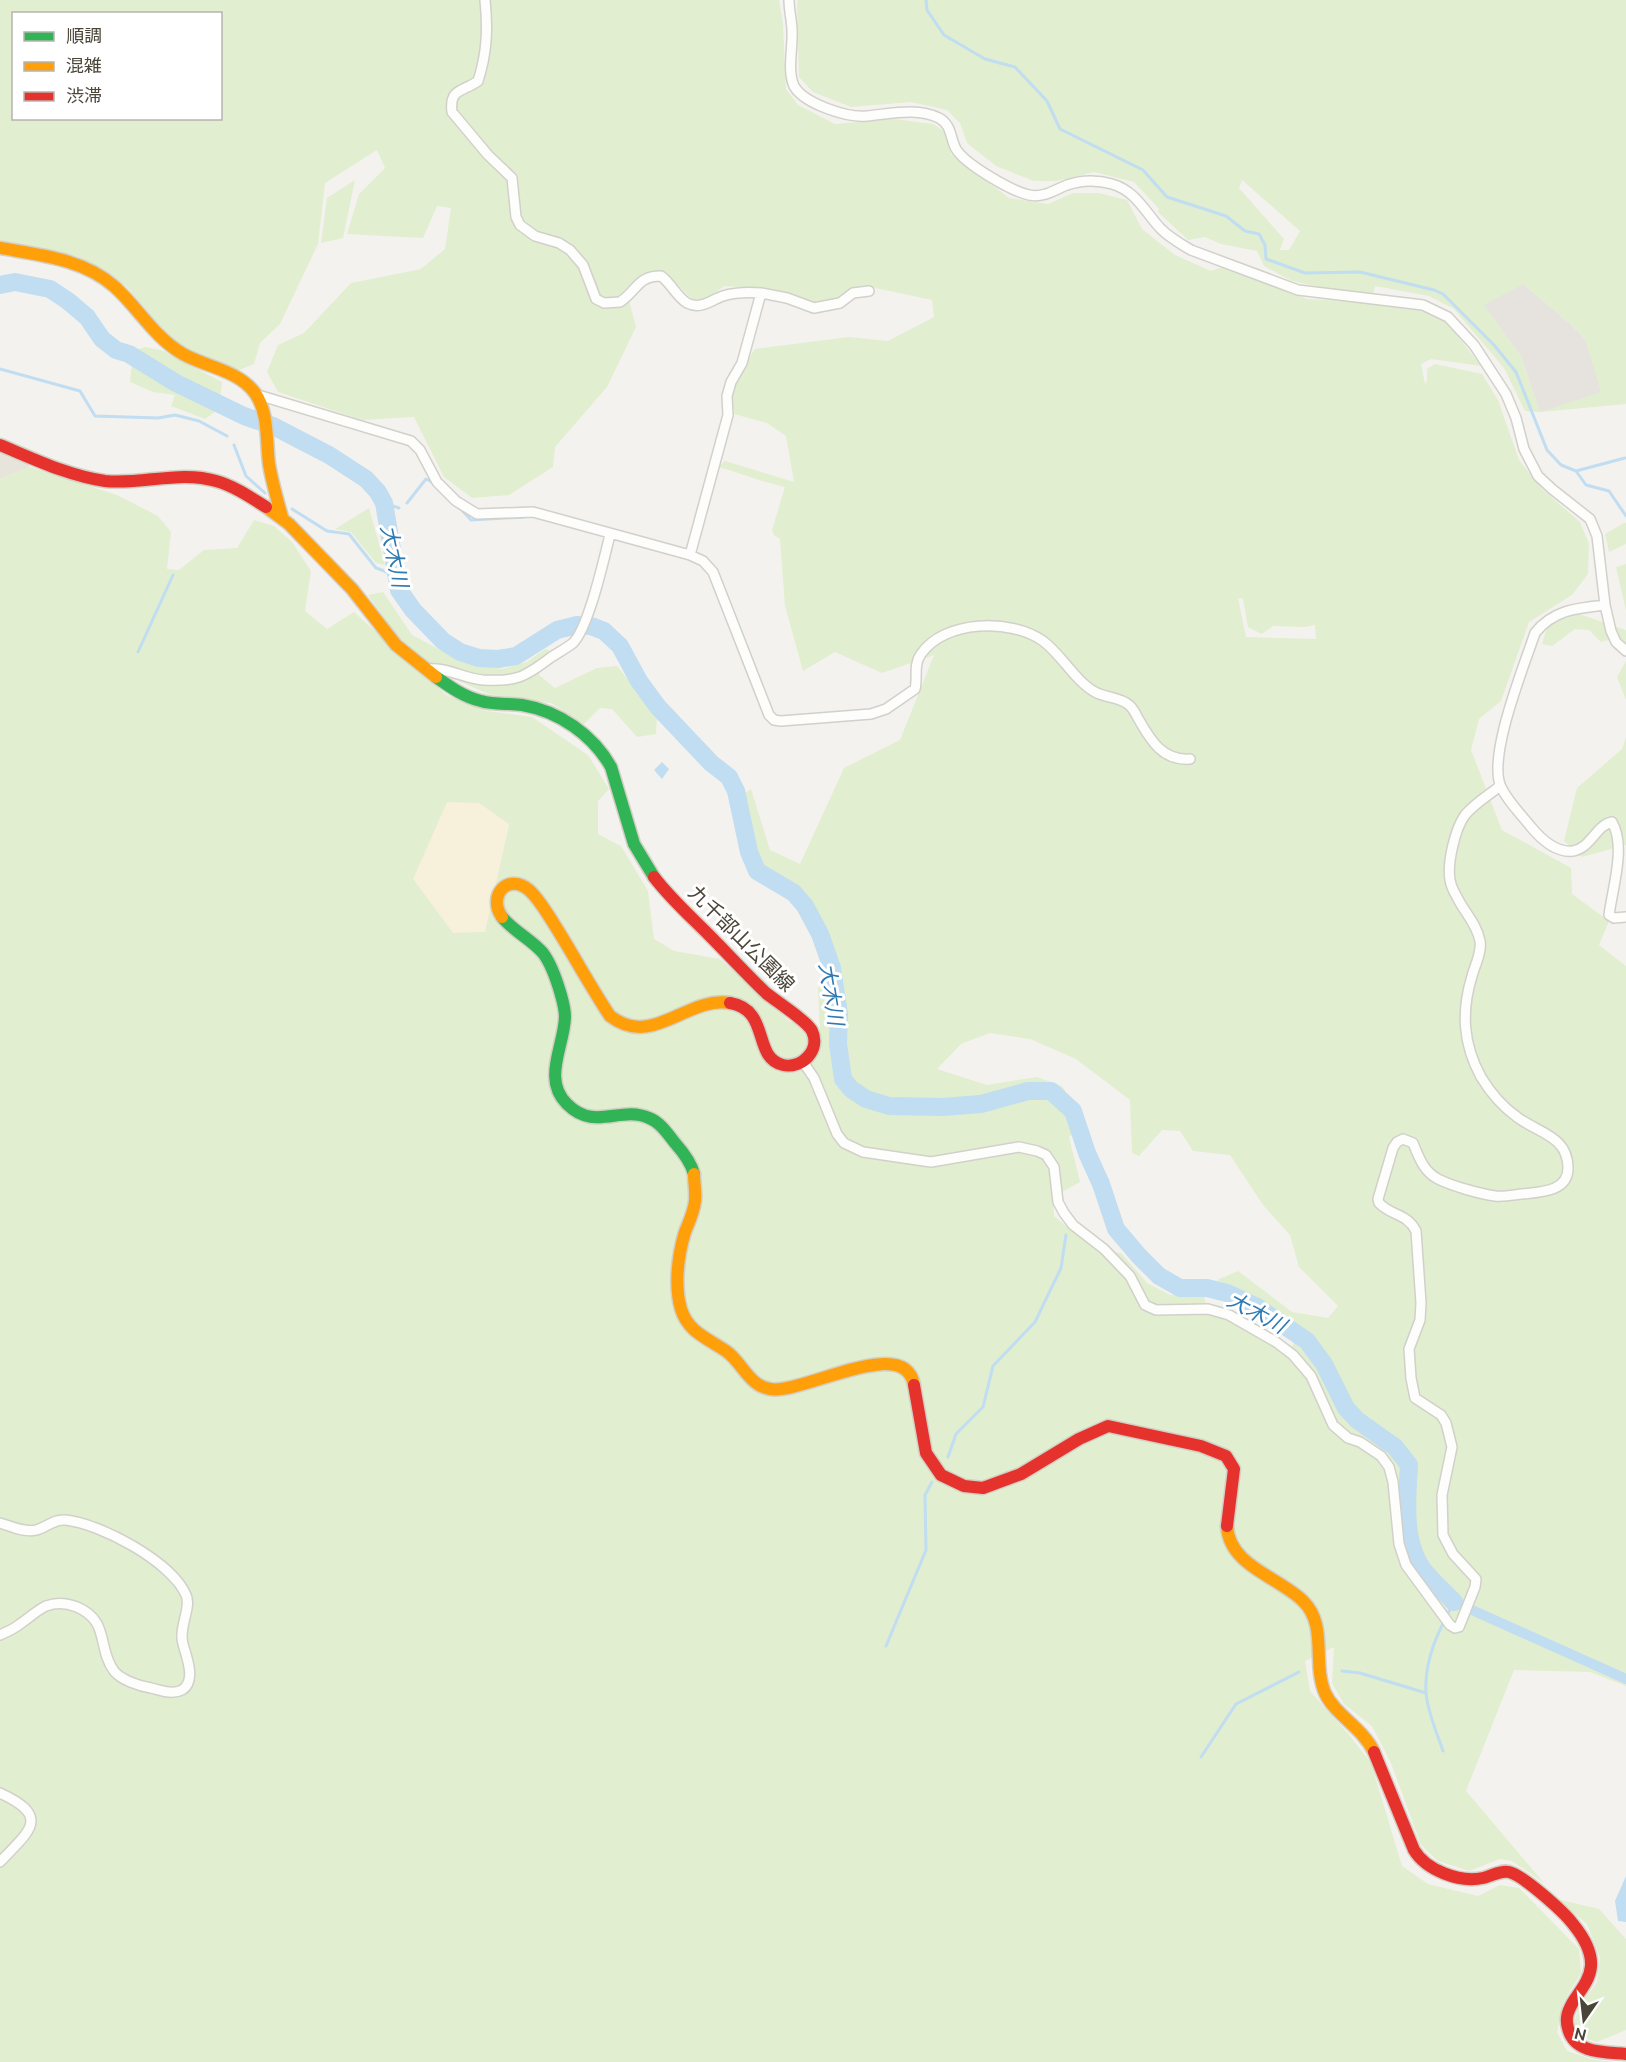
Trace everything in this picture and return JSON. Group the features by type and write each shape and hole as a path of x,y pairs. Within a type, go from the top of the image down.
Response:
{"main road":[{"path":"0,248 75,263 94,273 114,285 164,342 184,355 243,381 255,394 263,412 270,472 282,517"},
{"name":"九千部山公園線","path":"0,445 88,477 110,481 194,478 224,483 282,517 363,603 394,643 425,669 464,695 474,699 516,704 547,711 576,727 599,748 616,777 634,844 654,877 700,927 776,1002 805,1023 813,1034 814,1046 809,1057 803,1062"},
{"path":"803,1062 791,1066 779,1064 770,1057 764,1047 761,1028 752,1015 740,1005 724,1001 710,1002 659,1023 638,1028 624,1026 610,1016 547,911 527,887 507,885 496,897 495,906 501,918 544,954 564,1006 566,1017 555,1065 558,1094 568,1106 584,1117 598,1120 636,1114 649,1117 660,1124 693,1169 695,1202 683,1241 677,1295 684,1319 694,1332 717,1344 733,1356 758,1386 771,1391 793,1388 839,1371 885,1363 905,1367 913,1377 926,1454 941,1475 964,1486 983,1488 1022,1474 1079,1439 1108,1426 1184,1442 1226,1456 1232,1462 1234,1469 1226,1525 1229,1543 1258,1570 1302,1600 1312,1612 1319,1674 1326,1696 1357,1727 1370,1745 1414,1850 1425,1864 1440,1871 1471,1879 1482,1878 1497,1872 1511,1872 1523,1878 1571,1920 1587,1945 1591,1964 1587,1981 1569,2008 1566,2017 1567,2031 1572,2041 1589,2050 1626,2054"}],"street":[{"path":"485,0 488,28 478,81 457,92 451,103 452,112 488,155 512,178 516,217 520,225 535,236 559,243 570,250 584,265 596,299 604,303 620,302 627,298 646,277 654,276 661,276 682,299 698,306 722,296 744,292 787,298 814,308 840,303 853,293 869,291"},
{"path":"789,0 792,75 794,85 807,99 847,116 868,116 890,112 933,116 947,124 956,148 964,157 996,180 1025,194 1037,196 1047,194 1069,184 1089,181 1110,183 1126,189 1161,229 1176,242 1191,250 1298,290 1423,305 1448,317 1474,345 1506,394 1516,418 1524,449 1538,476 1590,519 1601,556 1605,605 1611,631 1616,642 1626,651"},
{"path":"690,555 728,415 731,382 742,363 761,293"},
{"path":"255,394 411,441 420,450 437,482 456,501 477,514 533,512 610,535 690,555 703,561 713,572 769,715 774,720 781,722 871,714 885,709 915,689 915,666 920,654 939,637 965,627 999,627 1023,631 1042,641 1095,692 1125,702 1132,708 1151,741 1162,752 1178,759 1190,759"},
{"path":"425,669 441,668 482,680 512,680 529,674 573,643 588,614 610,535"},
{"path":"1605,605 1576,608 1559,614 1544,622 1535,633 1498,750 1497,764 1500,786 1508,799 1535,831 1555,847 1573,851 1583,847 1606,823 1612,822 1618,827 1624,850 1610,915 1614,918 1626,917"},
{"path":"803,1062 814,1078 837,1134 844,1143 863,1152 931,1162 1019,1147 1046,1155 1054,1167 1058,1202 1064,1213 1073,1225 1104,1250 1130,1276 1145,1305 1156,1310 1208,1309 1229,1315 1276,1342 1293,1355 1311,1376 1333,1425 1348,1438 1360,1442 1381,1456 1389,1467 1393,1482 1399,1544 1406,1565 1450,1624 1455,1628 1459,1627 1476,1580 1453,1554 1443,1535 1442,1495 1452,1447 1446,1423 1441,1415 1415,1398 1411,1378 1409,1349 1420,1320 1421,1303 1416,1231 1412,1222 1382,1207 1378,1199 1393,1148 1396,1142 1403,1139 1413,1143 1421,1164 1438,1179 1488,1195 1549,1191 1563,1183 1567,1175 1566,1155 1561,1144 1551,1135 1518,1118 1500,1102 1482,1078 1467,1042 1464,1022 1466,1000 1480,951 1480,941 1471,918 1450,883 1449,868 1456,836 1464,816 1500,786"},
{"path":"0,1523 36,1530 52,1522 63,1520 83,1523 116,1535 140,1550 174,1577 186,1593 188,1600 181,1638 190,1672 188,1682 185,1688 179,1691 168,1692 145,1687 115,1673 110,1665 97,1622 92,1615 71,1604 59,1603 45,1606 18,1626 0,1635"},
{"path":"0,1793 24,1806 31,1819 26,1835 0,1862"}],"shaded area":[{"path":"1523,284 1585,339 1601,392 1540,412 1521,356 1484,305"},
{"path":"0,439 4,440 30,467 0,479"}],"green space":[{"path":"0,0 779,0 783,24 786,89 798,105 835,124 894,119 933,124 944,131 951,154 1009,198 1048,204 1073,193 1099,193 1127,200 1142,229 1175,255 1211,271 1223,267 1307,299 1386,303 1426,309 1446,321 1481,366 1431,359 1421,364 1425,384 1427,369 1435,364 1482,374 1498,400 1519,460 1542,489 1580,522 1589,544 1588,574 1572,595 1529,622 1501,701 1479,719 1471,750 1502,830 1571,868 1572,894 1609,921 1599,945 1626,966 1626,1686 1590,1672 1514,1670 1466,1791 1544,1883 1512,1861 1500,1859 1469,1871 1438,1861 1421,1845 1391,1763 1372,1726 1344,1704 1332,1683 1334,1647 1305,1661 1310,1691 1371,1763 1402,1866 1428,1884 1478,1896 1500,1885 1519,1888 1579,1949 1581,1973 1563,2003 1557,2032 1567,2051 1591,2059 1611,2062 0,2062 0,479 30,467 117,495 158,516 171,532 167,569 179,570 204,550 237,548 254,520 274,526 292,542 311,571 305,611 327,629 354,612 446,695 487,711 532,717 588,755 609,789 598,801 598,834 621,846 648,891 654,939 674,951 720,959 789,1021 820,1033 818,987 837,982 823,921 803,893 759,866 738,798 751,789 770,850 800,864 844,768 900,740 934,655 882,673 835,652 803,671 785,606 780,539 774,535 772,530 785,487 718,467 725,461 794,482 786,436 767,423 734,414 732,384 755,349 849,337 888,341 934,317 932,300 866,286 836,300 811,304 767,289 724,286 708,299 692,299 664,271 643,273 627,293 636,327 607,387 555,447 553,467 509,495 472,498 444,477 414,417 362,420 278,392 267,372 278,345 304,333 351,283 421,269 445,249 451,208 437,206 423,238 347,234 359,194 385,168 377,150 325,183 318,244 280,324 260,343 254,364 239,370 186,349 168,336 127,287 103,270 76,256 0,241","holes":["1238,598 1243,599 1248,627 1262,634 1273,626 1315,625 1316,639 1246,637","479,803 509,825 485,931","990,1033 1030,1039 1076,1059 1130,1100 1132,1153 1139,1156 1162,1130 1180,1131 1193,1151 1230,1155 1263,1205 1290,1235 1299,1267 1338,1306 1328,1318 1292,1312 1238,1271 1217,1280 1298,1327 1290,1355 1228,1319 1208,1314 1204,1297 1170,1295 1147,1283 1121,1253 1096,1250 1054,1216 1053,1197 1080,1182 1069,1137 1085,1124 1062,1086 1037,1077 987,1085 937,1069 961,1044"]},
{"path":"798,0 1626,0 1626,404 1540,412 1525,411 1504,368 1454,309 1429,296 1375,286 1373,293 1339,291 1292,281 1264,266 1257,251 1221,244 1205,237 1188,240 1158,212 1159,209 1134,182 1094,172 1056,181 1034,181 996,166 967,143 960,123 947,110 911,102 851,107 813,92 799,77","holes":["1242,180 1300,231 1289,250 1280,250 1284,239 1239,188","1523,284 1585,339 1540,412 1521,356 1509,336"]},
{"path":"355,180 343,238 321,243 327,198"},
{"path":"145,347 161,350 222,382 219,409 205,419 171,406 175,395 153,392 130,382 133,351"},
{"path":"369,508 385,565 376,563 351,532 335,529"},
{"path":"1626,523 1626,544 1609,552 1605,534"},
{"path":"1626,564 1626,611 1616,567"},
{"path":"383,592 412,635 463,662 502,669 527,662 545,649 549,650 539,675 555,688 597,668 617,666 657,715 656,734 637,737 612,709 600,708 584,724 551,703 491,695 440,673 397,636 368,595"},
{"path":"1579,614 1626,630 1626,644 1620,637 1601,642 1589,630 1575,629 1552,646 1542,644 1548,624"},
{"path":"1626,661 1626,700 1617,677"},
{"path":"1626,737 1626,845 1582,857 1564,841 1577,788 1622,749"},
{"path":"1557,1899 1599,1909 1626,1939 1626,2030 1597,2042 1581,2037 1574,2024 1578,2008 1597,1982 1600,1958 1587,1924"}],"sand":[{"path":"447,802 479,803 509,824 485,932 453,933 413,879"}],"water":[{"path":"662,762 669,769 662,779 654,770"},
{"path":"1626,1876 1626,1922 1618,1921 1615,1901"}],"waterway":[{"path":"926,0 927,10 944,35 985,59 1015,67 1047,101 1060,129 1143,170 1167,197 1226,216 1245,231 1259,234 1265,245 1266,259 1305,273 1360,272 1443,294 1494,345 1516,372 1547,450 1561,465 1576,471 1586,485 1609,491 1626,516"},
{"name":"大木川","path":"0,285 15,282 50,289 87,317 102,339 116,350 129,354 176,383 244,416 273,426 329,455 366,479 384,503 399,590 413,610 443,641 460,652 479,658 498,659 516,656 557,630 577,625 591,626 604,631 620,646 639,681 658,707 711,763 729,777 736,791 749,852 757,871 794,893 805,906 820,934 832,968 839,1014 838,1044 843,1079 851,1089 866,1099 889,1106 942,1107 981,1104 1028,1091 1051,1091 1073,1111 1116,1229 1139,1256 1159,1276 1180,1288 1207,1288 1227,1293 1257,1307 1307,1341 1324,1364 1346,1408 1357,1420 1395,1447 1409,1465 1408,1521 1413,1548 1425,1572 1454,1602"},
{"path":"0,369 80,391 95,416 158,418 175,415 199,421 227,436"},
{"path":"234,445 246,476 265,493"},
{"path":"1576,471 1625,458"},
{"path":"407,503 426,479 434,483"},
{"path":"384,503 399,508"},
{"path":"460,508 471,520 524,517"},
{"path":"292,509 327,531 349,534 376,568 387,572 399,590"},
{"path":"138,652 173,575"},
{"path":"948,1457 956,1434 983,1407 993,1366 1035,1322 1061,1268 1066,1235"},
{"path":"886,1646 926,1550 925,1495 932,1482"},
{"path":"1443,1751 1428,1707 1426,1680 1430,1656 1454,1602"},
{"name":"大木川","path":"1454,1602 1626,1679"},
{"path":"1342,1671 1360,1673 1426,1693"},
{"path":"1201,1757 1236,1704 1299,1672"}],"traffic: fast":[{"path":"436,677 457,691 475,699 491,703 522,705 549,713 574,726 585,735 604,755 611,767 634,844 654,877"},
{"path":"502,917 543,953 558,984 565,1017 555,1073 556,1084 567,1104 577,1112 588,1116 628,1114 657,1122 684,1154 694,1174"}],"traffic: slow":[{"path":"0,248 61,260 90,270 115,287 173,347 183,354 231,374 248,385 263,409 269,464 282,517"},
{"path":"266,507 289,524 352,589 396,645 436,677"},
{"path":"502,917 497,901 502,889 514,884 529,890 546,911 610,1016 626,1025 641,1027 655,1025 699,1007 714,1003 730,1003"},
{"path":"694,1174 694,1205 685,1232 677,1280 681,1309 693,1329 732,1356 751,1379 770,1389 805,1384 873,1365 892,1365 907,1370 914,1385"},
{"path":"1227,1526 1230,1540 1236,1551 1257,1570 1293,1593 1311,1611 1318,1633 1321,1681 1325,1693 1335,1708 1369,1743 1374,1752"}],"traffic: jam":[{"path":"0,445 65,471 92,479 119,482 189,477 216,481 236,489 266,507"},
{"path":"654,877 673,900 766,993 809,1027 814,1038 812,1051 808,1057 797,1064 783,1065 774,1061 767,1053 757,1024 751,1015 743,1007 730,1003"},
{"path":"914,1385 926,1453 941,1475 964,1486 983,1488 1021,1474 1079,1439 1108,1426 1201,1446 1226,1456 1234,1469 1227,1526"},
{"path":"1374,1752 1414,1850 1426,1864 1454,1877 1464,1879 1483,1878 1509,1872 1543,1895 1573,1924 1588,1949 1591,1966 1587,1981 1570,2008 1567,2024 1571,2036 1577,2043 1591,2050 1626,2054"}]}
